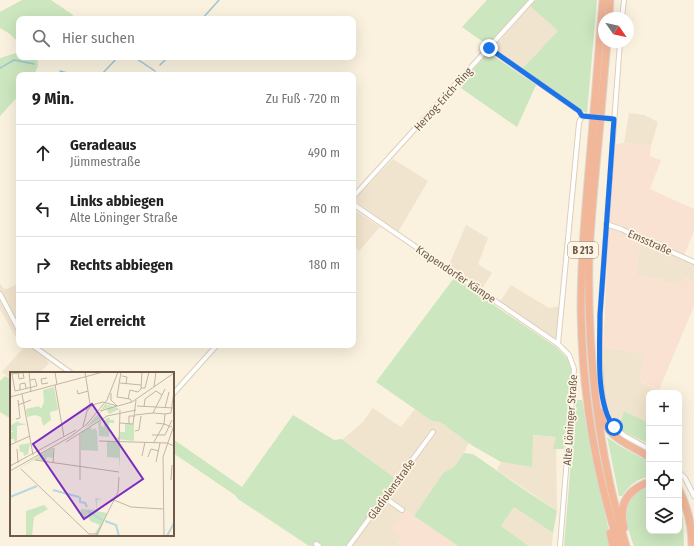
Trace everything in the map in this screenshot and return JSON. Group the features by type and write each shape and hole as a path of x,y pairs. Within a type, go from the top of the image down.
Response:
{"highway":[{"name":"B 213","path":"603,0 598,111 582,267 581,310 583,349 592,431 609,515 619,546"},
{"path":"609,12 610,0"},
{"name":"B 213","path":"598,111 606,48"},
{"name":"B 213","path":"597,123 590,255 589,294 591,354 594,394 606,472 615,509 627,546"},
{"name":"B 213","path":"591,354 594,358 597,394 600,413 604,424 613,436 646,455"},
{"path":"627,546 628,543 623,526 622,511 627,496 636,487 646,483"},
{"path":"682,497 691,524 692,546"},
{"path":"609,515 608,522 613,546"}],"street":[{"name":"Herzog-Erich-Ring","path":"356,194 532,0"},
{"path":"623,12 624,0"},
{"path":"489,48 579,111 582,116"},
{"path":"620,48 600,315 600,362 602,393 608,419 617,431 646,447"},
{"path":"582,116 614,119"},
{"path":"558,344 579,123 582,116"},
{"name":"Krapendorfer Kämpe","path":"356,206 558,344"},
{"name":"Emsstraße","path":"606,224 621,229 694,262"},
{"path":"0,294 16,324"},
{"name":"Alte Löninger Straße","path":"558,344 569,355 574,370 560,546"},
{"path":"36,348 69,372"},
{"path":"174,393 214,348"},
{"name":"Gladiolenstraße","path":"350,546 433,432"},
{"path":"682,475 694,496"},
{"path":"385,498 402,510"}],"shaded area":[{"path":"530,6 558,31 522,69 494,49 494,47"},
{"path":"629,113 644,115 658,122 651,146 624,143"},
{"path":"624,143 651,146 650,156 661,160 650,189 694,209 694,231 684,256 647,240 646,243 640,242 636,276 661,280 681,286 685,278 694,282 694,306 659,390 640,381 643,353 603,347 609,228 616,144"},
{"path":"393,159 428,181 398,232 356,201 356,198"},
{"path":"356,211 380,227 359,251 356,248"},
{"path":"466,225 488,238 478,264 492,273 481,290 448,267"},
{"path":"647,239 684,256 683,260 694,265 694,282 685,278 681,286 661,280 636,276 640,242"},
{"path":"0,283 3,288 7,289 16,284 16,338 0,309"},
{"path":"511,285 549,308 560,306 557,342 499,303"},
{"path":"603,347 644,353 640,381 657,390 646,390 646,422 624,411 619,427 613,423 604,392"},
{"path":"38,348 49,363 41,372 10,372 10,378 2,372 22,349"},
{"path":"373,408 401,427 415,409 432,421 440,422 469,443 454,467 443,473 414,516 405,510 402,537 396,546 352,546 385,500 396,479 343,439 363,422"},
{"path":"532,435 556,437 557,511 497,470 501,462 532,467"},
{"path":"514,507 553,533 552,546 529,546 501,526"},
{"path":"405,510 458,546 396,546 402,537 391,530"}],"green space":[{"path":"22,0 51,0 73,16 16,16 16,40 0,28 0,12"},
{"path":"487,0 529,0 489,44 486,44 462,27"},
{"path":"536,0 597,0 587,113 580,110 522,69 558,31 530,6"},
{"path":"16,53 16,60 37,60 38,66 35,72 16,72 16,98 0,116 0,58"},
{"path":"486,55 492,55 536,85 517,127 458,86"},
{"path":"454,278 556,347 568,359 572,367 564,449 553,449 556,437 533,435 532,467 501,462 473,446 440,422 432,421 376,382"},
{"path":"5,376 10,378 10,418 0,412 0,381"},
{"path":"576,400 582,400 612,546 564,546"},
{"path":"624,411 646,422 646,443 624,432 619,427"},
{"path":"293,415 334,440 342,439 396,479 347,546 309,546 238,499 235,495 174,454 174,440 242,487"},
{"path":"607,437 618,445 646,460 646,478 634,483 622,496 619,496"},
{"path":"464,453 473,454 557,511 553,533 514,507 501,526 529,546 458,546 414,516 443,473 454,467"},
{"path":"646,488 646,534 682,534 682,516 684,546 634,546 628,528 627,511 633,497 639,491"}],"waterway":[{"path":"205,16 219,0"},
{"path":"0,68 14,60 34,64"},
{"path":"104,72 115,60"},
{"path":"138,60 155,71"},
{"path":"160,65 165,60"}],"route":[{"path":"489,48 579,111 582,116 614,119 600,315 600,362 602,393 606,414 614,427"}]}
